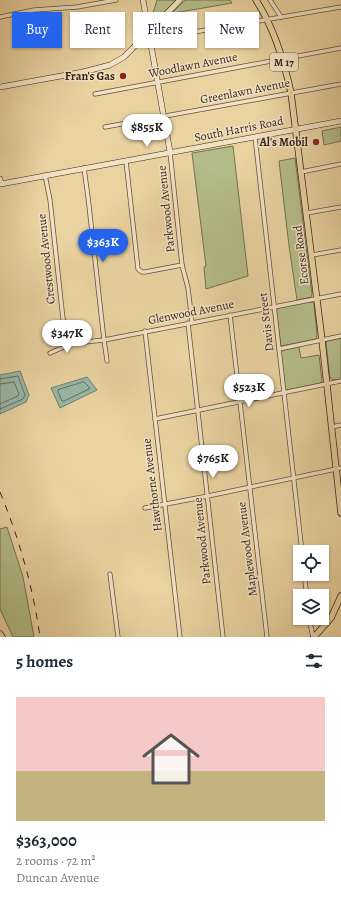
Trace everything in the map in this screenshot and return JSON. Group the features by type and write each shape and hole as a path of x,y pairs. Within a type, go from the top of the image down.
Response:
{"main road":[{"name":"Ecorse Road","path":"256,0 273,31 291,93 332,427 339,469 341,513"},
{"path":"313,637 331,618 340,599"}],"street":[{"path":"0,17 34,10 77,7 116,0"},
{"name":"Parkwood Avenue","path":"143,0 145,12"},
{"path":"168,12 180,0"},
{"path":"270,0 281,17"},
{"path":"197,31 341,7"},
{"path":"0,87 83,72 110,65 124,57 133,48"},
{"name":"Parkwood Avenue","path":"150,48 170,152 182,265 188,288 198,410 223,637"},
{"name":"Woodlawn Avenue","path":"95,94 341,48"},
{"name":"Greenlawn Avenue","path":"105,126 341,84"},
{"name":"South Harris Road","path":"0,182 45,176 341,121"},
{"name":"Davis Street","path":"256,136 301,545"},
{"path":"126,161 138,269 145,272 182,265"},
{"path":"301,172 341,164"},
{"path":"84,168 104,340 108,361"},
{"name":"Crestwood Avenue","path":"45,176 50,200 63,319 66,329 72,339"},
{"path":"307,214 341,207"},
{"path":"312,256 341,250"},
{"name":"Glenwood Avenue","path":"72,339 85,342 104,340 341,294"},
{"name":"Maplewood Avenue","path":"230,315 268,637"},
{"name":"Hawthorne Avenue","path":"145,331 180,637"},
{"path":"279,349 341,336"},
{"path":"50,353 64,347 72,339"},
{"path":"155,419 341,380"},
{"path":"332,427 341,425"},
{"path":"145,508 339,469"},
{"path":"110,574 118,637"},
{"path":"310,625 313,637"}],"green space":[{"path":"157,0 176,0 164,12 153,12"},
{"path":"185,0 230,0 232,3 180,12 173,12"},
{"path":"341,127 341,141 324,145 322,131"},
{"path":"233,146 248,276 206,289 204,267 206,266 192,153"},
{"path":"295,158 312,294 311,297 297,300 279,161"},
{"path":"309,302 314,304 317,335 316,339 281,346 276,310 279,308"},
{"path":"341,338 341,379 333,380 330,378 326,343 328,341"},
{"path":"299,347 301,358 319,355 322,381 321,383 287,390 285,388 281,352 282,350"},
{"path":"7,527 23,577 34,637 13,637 0,609 0,529"}],"water":[{"path":"20,371 29,395 26,402 0,414 0,375"},
{"path":"87,377 97,390 60,408 51,388"}],"railway":[{"path":"0,492 13,527 29,581 40,637"}],"place":[{"name":"Fran's Gas","path":"123,76"},
{"name":"Al's Mobil","path":"316,142"}]}
